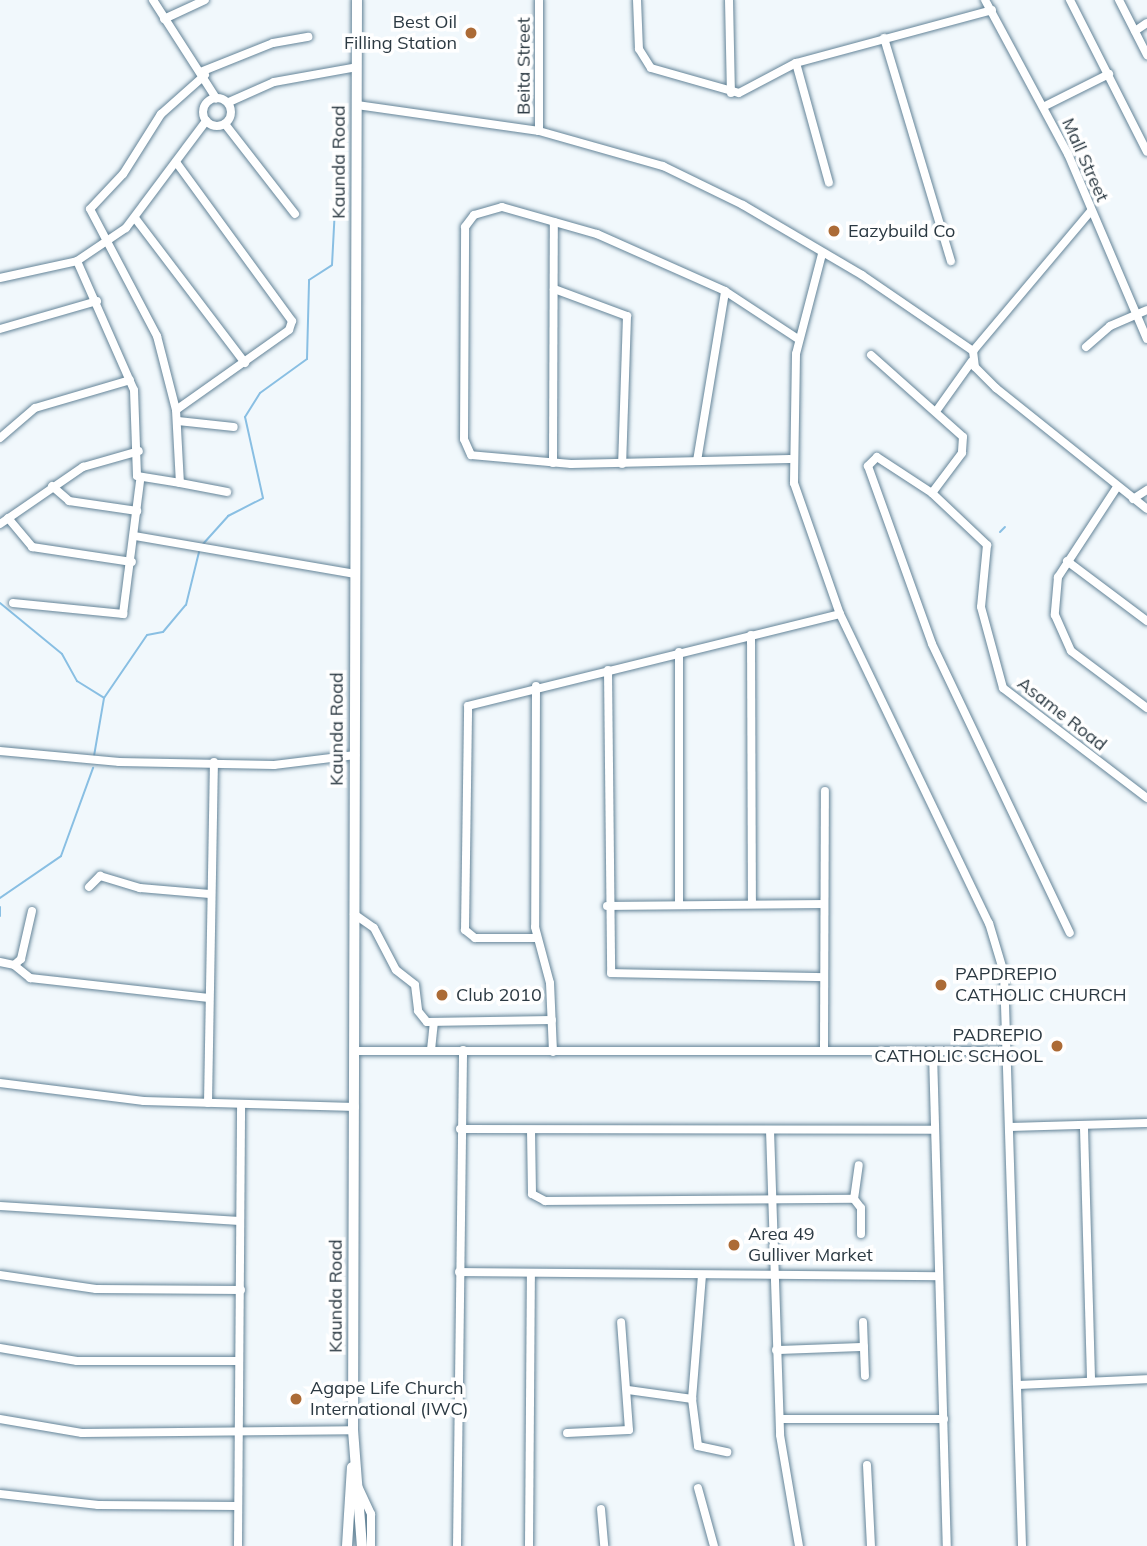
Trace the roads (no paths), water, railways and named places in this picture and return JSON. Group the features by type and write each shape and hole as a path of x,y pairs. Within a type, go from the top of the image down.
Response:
{"main road":[{"name":"Kaunda Road","path":"347,1546 353,1457 357,0"},
{"name":"Kaunda Road","path":"353,1457 362,1546"}],"street":[{"path":"153,0 204,73 216,97 229,102 274,82 357,67"},
{"path":"164,19 205,0"},
{"name":"Beita Street","path":"539,0 539,131"},
{"path":"637,0 639,49 651,68 731,93 752,92 796,63 992,10"},
{"path":"729,0 731,93"},
{"name":"Mall Street","path":"985,0 1043,107 1147,339"},
{"path":"1070,0 1147,152"},
{"path":"1119,0 1147,55"},
{"path":"1135,31 1147,23"},
{"path":"180,483 178,421 158,336 90,209 123,174 161,114 204,73 273,43 308,37"},
{"path":"884,38 951,261"},
{"path":"796,63 829,183"},
{"path":"1043,107 1109,74"},
{"path":"0,278 77,261 135,218 206,121 204,105 216,97"},
{"path":"225,124 232,113 229,102"},
{"path":"357,105 539,131 663,166 743,205 897,296 973,351"},
{"path":"206,121 225,124 295,214"},
{"path":"176,162 292,321 245,363 176,410"},
{"path":"790,459 622,464 553,463 465,450 463,247 469,219 486,210 513,209 614,240 725,291 798,339"},
{"path":"937,410 972,361 973,351 1091,211"},
{"path":"135,218 245,363"},
{"path":"553,463 554,222"},
{"path":"822,254 798,339 790,459 840,614 989,923 1004,973 1022,1546"},
{"path":"13,603 123,614 132,562 140,481 130,380 77,261"},
{"path":"554,289 627,316 622,464"},
{"path":"697,461 725,291"},
{"path":"0,330 97,301"},
{"path":"1086,346 1110,326 1147,310"},
{"path":"871,355 956,426 965,445 932,492"},
{"path":"972,361 1117,487 1147,509"},
{"path":"0,439 35,408 130,380"},
{"path":"178,421 234,427"},
{"path":"0,524 83,467 139,452"},
{"name":"Asame Road","path":"1070,933 932,645 869,461 882,459 932,492 986,545 983,622 1003,688 1147,798"},
{"path":"140,481 180,483 227,492"},
{"path":"52,486 69,501 137,511"},
{"path":"1117,487 1067,561 1053,603 1065,644 1147,708"},
{"path":"1133,499 1147,491"},
{"path":"8,518 32,547 132,562"},
{"path":"135,536 356,574"},
{"path":"1067,561 1147,621"},
{"path":"536,938 475,938 465,930 463,823 466,710 485,698 840,614"},
{"path":"751,635 752,903"},
{"path":"679,652 679,905"},
{"path":"608,670 607,967 619,976 824,977"},
{"path":"536,686 536,938 550,983 553,1052"},
{"path":"0,751 119,762 274,765 355,755"},
{"path":"208,1103 214,762"},
{"path":"824,1051 822,904 825,791"},
{"path":"89,887 100,876 140,888 210,894"},
{"path":"607,906 822,904"},
{"path":"13,965 22,959 32,911"},
{"path":"354,914 374,928 396,970 415,985 421,1017 434,1022 552,1020"},
{"path":"0,962 13,965 44,982 209,998"},
{"path":"431,1050 434,1022"},
{"path":"457,1546 463,1050"},
{"path":"354,1051 1007,1051"},
{"path":"933,1053 947,1546"},
{"path":"0,1083 208,1103 355,1107"},
{"path":"238,1546 241,1104"},
{"path":"1010,1127 1084,1128 1147,1124"},
{"path":"1084,1128 1091,1381"},
{"path":"460,1129 934,1130"},
{"path":"770,1129 780,1419 799,1546"},
{"path":"531,1130 532,1194 545,1201 772,1202 853,1199"},
{"path":"853,1199 859,1166"},
{"path":"853,1199 861,1208 861,1234"},
{"path":"0,1206 240,1221"},
{"path":"459,1272 938,1276"},
{"path":"529,1546 531,1273"},
{"path":"0,1275 96,1289 241,1290"},
{"path":"702,1275 692,1399 698,1446 726,1452"},
{"path":"567,1433 629,1430 621,1322"},
{"path":"863,1322 865,1376"},
{"path":"776,1350 864,1347"},
{"path":"0,1348 96,1362 239,1361"},
{"path":"1017,1385 1147,1379"},
{"path":"628,1390 692,1399"},
{"path":"0,1419 82,1433 238,1435 353,1430"},
{"path":"780,1419 943,1419"},
{"path":"867,1465 870,1546"},
{"path":"358,1486 372,1514 371,1546"},
{"path":"698,1488 714,1546"},
{"path":"0,1494 98,1505 238,1506"},
{"path":"601,1509 604,1546"}],"waterway":[{"path":"203,544 228,516 263,498 245,417 260,393 307,359 309,280 332,265 335,208"},
{"path":"1000,532 1005,527"},
{"path":"94,756 104,698 147,635 163,632 186,605 199,552"},
{"path":"0,603 62,654 77,681 104,698"},
{"path":"0,898 61,856 93,768"},
{"path":"0,907 0,916"}],"place":[{"name":"Best Oil Filling Station","path":"471,33"},
{"name":"Eazybuild Co","path":"834,231"},
{"name":"PAPDREPIO CATHOLIC CHURCH","path":"941,985"},
{"name":"Club 2010","path":"442,995"},
{"name":"PADREPIO CATHOLIC SCHOOL","path":"1057,1046"},
{"name":"Area 49 Gulliver Market","path":"734,1245"},
{"name":"Agape Life Church International (IWC)","path":"296,1399"}]}
